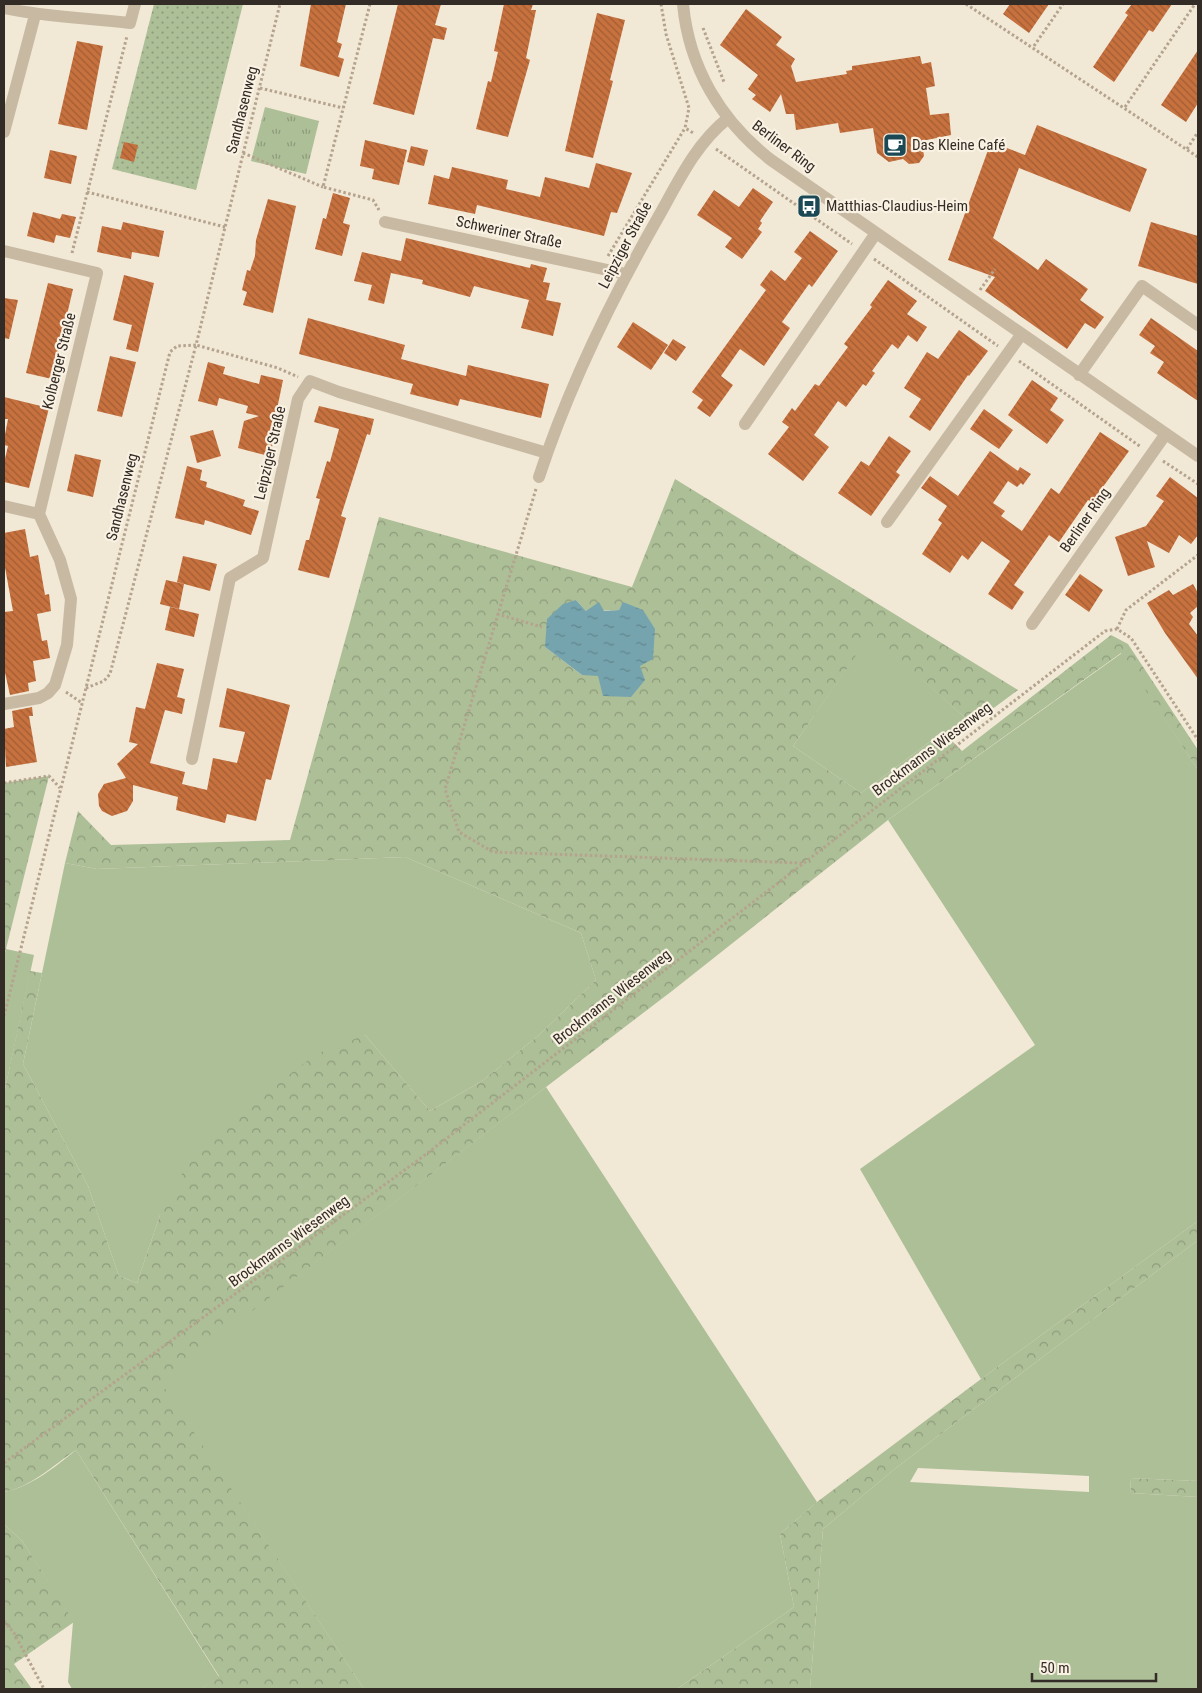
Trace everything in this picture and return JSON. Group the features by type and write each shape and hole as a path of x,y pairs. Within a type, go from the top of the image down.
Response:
{"street":[{"path":"4,8 35,15 60,15 130,23 135,4"},
{"name":"Berliner Ring","path":"683,4 688,32 704,80 727,119 748,142 1021,335 1198,456"},
{"path":"4,132 35,15"},
{"name":"Leipziger Straße","path":"540,477 564,406 626,274 704,140 727,119"},
{"name":"Schweriner Straße","path":"385,222 626,274"},
{"path":"746,424 876,233"},
{"name":"Kolberger Straße","path":"4,251 97,273 39,514"},
{"path":"1079,375 1142,286 1198,325"},
{"path":"888,522 1021,335"},
{"path":"310,381 339,392 547,453"},
{"name":"Leipziger Straße","path":"192,759 230,578 263,558 298,399 310,381"},
{"name":"Berliner Ring","path":"1032,624 1165,435"},
{"path":"4,506 39,514 60,560 71,599 66,645 55,685 48,694 39,698 4,704"}],"path":[{"name":"Sandhasenweg","path":"4,1016 170,352 177,346 196,345 280,4"},
{"path":"323,187 370,4"},
{"path":"600,268 685,128 689,108 666,34 661,4"},
{"path":"966,4 1034,46 1198,157"},
{"path":"1034,46 1064,4"},
{"path":"1125,107 1195,4"},
{"path":"69,266 130,23"},
{"path":"702,25 724,83"},
{"path":"260,88 343,108"},
{"path":"685,128 1152,454 1198,484"},
{"path":"1187,149 1198,132"},
{"path":"243,153 323,187 373,200 385,222"},
{"path":"87,192 225,227"},
{"path":"979,290 996,268"},
{"path":"972,284 987,296"},
{"path":"86,688 104,681 110,674 196,345 278,368 310,381"},
{"path":"540,477 445,789 459,832 493,852 803,863"},
{"path":"1198,555 1126,610 1117,628 1131,638 1198,740"},
{"path":"497,614 542,627"},
{"name":"Brockmanns Wiesenweg","path":"4,1463 421,1158 1104,631 1117,628"},
{"path":"55,685 82,703"},
{"path":"4,783 49,776 60,788"},
{"path":"4,1621 14,1633 44,1689"}],"green space":[{"path":"154,4 243,4 196,190 112,169"},
{"path":"265,107 319,121 306,174 251,161"},
{"path":"675,479 1018,690 972,724 871,634 793,746 861,793 943,732 962,751 1111,635 1128,644 1198,750 1198,770 1121,653 888,820 672,991 160,1381 364,1689 201,1689 219,1676 76,1450 42,1475 24,1485 4,1492 4,1094 30,971 42,973 23,1064 88,1186 119,1276 137,1283 160,1215 196,1147 316,1054 365,1035 430,1111 482,1081 539,1035 596,980 581,933 405,857 97,869 65,863 78,811 111,845 290,840 379,517 632,587","holes":["576,600 586,611 619,610 624,602 640,666 582,675 545,647"]},
{"path":"871,633 972,724 952,740 943,732 861,793 793,746"},
{"path":"1122,653 1198,770 1198,1221 981,1379 860,1169 1035,1045 888,820"},
{"path":"49,776 6,949 4,956 4,783"},
{"path":"405,857 581,933 596,980 539,1035 482,1081 430,1111 365,1035 160,1215 137,1283 119,1276 88,1186 23,1064 65,863 97,869"},
{"path":"6,949 34,955 4,1094 4,956"},
{"path":"546,1087 817,1502 780,1534 794,1607 677,1689 364,1689 159,1381"},
{"path":"1198,1221 1198,1240 897,1467 823,1529 810,1689 677,1689 794,1607 780,1534 817,1502 981,1379"},
{"path":"1198,1240 1198,1481 1130,1478 1131,1493 1198,1497 1198,1689 810,1689 823,1529 897,1467","holes":["918,1468 1089,1476 1089,1492 910,1482"]},
{"path":"76,1450 219,1677 201,1689 72,1689 68,1682 73,1622 23,1542 4,1524 4,1492 33,1481 51,1470"},
{"path":"1130,1478 1198,1481 1198,1497 1131,1493"},
{"path":"4,1524 23,1542 74,1622 14,1664 32,1689 4,1689"}],"water":[{"path":"576,600 586,611 599,602 604,611 619,610 623,602 643,610 655,629 653,659 640,666 645,680 631,697 603,696 598,676 582,675 545,647 547,619 563,604"}],"building":[{"path":"311,4 346,4 337,42 342,44 338,57 344,59 339,77 300,66"},
{"path":"398,4 441,4 435,25 447,28 444,40 433,38 414,115 373,104"},
{"path":"504,4 533,4 531,10 536,10 526,58 530,60 508,137 476,129 488,81 491,82 498,52 494,51"},
{"path":"1010,4 1049,4 1029,33 1003,14"},
{"path":"1132,4 1172,4 1153,32 1149,30 1114,82 1093,67 1128,15 1125,13"},
{"path":"746,9 782,37 776,45 795,59 791,66 796,82 847,74 846,71 852,70 852,66 920,56 922,64 931,62 935,86 926,88 930,115 949,113 951,135 922,141 924,156 919,163 909,164 903,159 889,162 877,153 873,128 840,133 838,123 796,130 794,114 786,114 781,94 770,112 752,99 756,95 748,89 758,75 720,45"},
{"path":"597,13 625,20 610,80 613,81 593,158 565,151"},
{"path":"77,41 103,46 87,130 58,124"},
{"path":"1198,50 1198,103 1186,122 1161,105"},
{"path":"1037,125 1147,169 1130,212 1019,168 993,238 1038,270 1046,259 1088,289 1080,300 1104,317 1095,329 1085,323 1067,349 985,291 995,277 948,260 991,142 1025,155"},
{"path":"365,140 407,150 399,185 372,179 374,169 360,166"},
{"path":"124,142 138,145 134,162 120,158"},
{"path":"411,146 428,150 424,166 407,162"},
{"path":"50,150 77,156 71,184 44,178"},
{"path":"596,163 632,173 617,213 611,212 604,236 477,205 475,214 428,204 434,175 449,179 452,167 508,180 506,189 540,197 545,177 589,188"},
{"path":"753,188 773,202 760,221 762,223 758,229 762,232 742,259 725,247 732,238 697,215 714,190 739,207"},
{"path":"333,193 350,198 343,223 350,225 342,256 315,249 323,218 326,219"},
{"path":"268,199 296,206 273,313 243,305 247,292 242,290 247,270 250,271 255,256 256,240"},
{"path":"33,212 60,219 62,214 76,217 70,238 56,235 54,243 27,236"},
{"path":"123,222 164,231 159,257 132,252 131,259 97,252 102,226 121,230"},
{"path":"1151,222 1198,236 1198,284 1138,266"},
{"path":"810,231 838,251 812,287 809,284 782,322 790,328 764,366 740,349 721,376 733,385 710,417 697,408 703,400 692,392 766,290 760,285 771,270 785,281 802,258 794,252"},
{"path":"406,238 530,268 531,264 547,268 543,282 550,283 546,300 561,303 553,336 521,328 529,300 474,286 470,297 422,284 423,280 391,273 384,304 368,300 372,285 354,281 362,252 401,261"},
{"path":"124,275 154,283 138,352 126,349 132,325 113,320"},
{"path":"888,280 917,301 907,314 927,327 917,342 908,335 898,349 892,344 872,371 875,373 866,386 863,384 846,407 838,401 814,435 829,447 803,481 768,454 789,427 782,422 792,408 795,411 815,384 819,386 848,347 844,344 872,307 870,305"},
{"path":"48,283 73,289 52,379 26,373"},
{"path":"4,298 18,300 9,339 4,338"},
{"path":"308,318 405,345 401,359 466,376 468,365 549,384 541,418 460,399 458,406 410,394 413,384 299,354"},
{"path":"1151,318 1198,351 1198,401 1157,373 1164,362 1150,353 1155,346 1139,335"},
{"path":"633,322 668,345 651,370 617,347"},
{"path":"959,330 988,351 968,375 930,431 909,417 921,399 904,388 927,352 938,359"},
{"path":"673,339 686,347 676,361 664,353"},
{"path":"110,356 136,362 122,417 97,411"},
{"path":"208,362 225,367 223,374 259,384 261,375 283,380 275,419 279,420 272,447 267,446 265,455 238,448 244,421 259,416 246,413 248,406 219,398 217,406 198,401"},
{"path":"1032,380 1058,398 1050,410 1064,420 1047,444 1008,415"},
{"path":"4,397 49,408 29,488 4,482 4,463 8,446 4,445 4,440 8,419 4,419"},
{"path":"319,406 374,419 370,435 367,434 341,516 346,518 329,578 298,570 306,540 309,540 320,499 316,498 327,461 330,462 339,429 314,422"},
{"path":"984,409 1013,430 999,449 970,429"},
{"path":"213,430 221,456 197,463 190,436"},
{"path":"1100,432 1129,451 1092,502 1088,500 1059,542 1049,535 1014,585 1024,592 1012,610 988,594 1010,561 982,541 968,560 962,555 950,573 922,554 942,523 938,520 947,506 921,488 930,476 958,496 990,451 1018,471 1020,467 1031,474 1023,485 1021,483 1017,487 1008,481 993,503 1005,511 1001,516 1022,531 1051,488 1059,494"},
{"path":"889,436 911,451 896,472 900,475 871,516 838,493 861,461 869,466"},
{"path":"75,454 101,460 93,497 67,491"},
{"path":"187,466 202,470 200,480 207,482 206,487 245,500 243,506 259,511 251,535 205,520 204,525 175,518"},
{"path":"1170,477 1198,498 1198,535 1191,544 1179,535 1169,553 1147,541 1155,567 1128,576 1115,537 1146,526 1164,501 1156,496"},
{"path":"25,529 30,557 38,555 45,595 49,594 51,611 37,614 42,641 47,640 50,658 33,661 36,681 28,683 29,691 10,695 4,668 4,612 13,611 4,562 4,533"},
{"path":"183,556 217,564 210,591 177,582"},
{"path":"1080,574 1103,590 1089,612 1065,595"},
{"path":"166,580 184,584 179,609 160,604"},
{"path":"1193,584 1198,593 1198,606 1190,613 1193,617 1189,624 1198,636 1198,679 1165,633 1147,603 1169,590 1173,595"},
{"path":"170,607 199,614 194,637 165,630"},
{"path":"157,663 184,669 177,697 185,699 182,714 165,710 150,763 185,772 182,784 207,790 213,758 237,763 245,732 219,727 227,688 290,705 271,780 266,779 256,821 227,814 225,823 176,810 178,797 133,785 133,801 127,811 112,816 102,811 99,806 98,794 104,784 126,778 117,764 138,744 129,742 136,707 145,709"},
{"path":"32,707 33,716 29,716 37,762 6,767 4,729 14,727 12,711"}],"place":[{"name":"Das Kleine Café","path":"895,145"},
{"name":"Matthias-Claudius-Heim","path":"809,206"}]}
